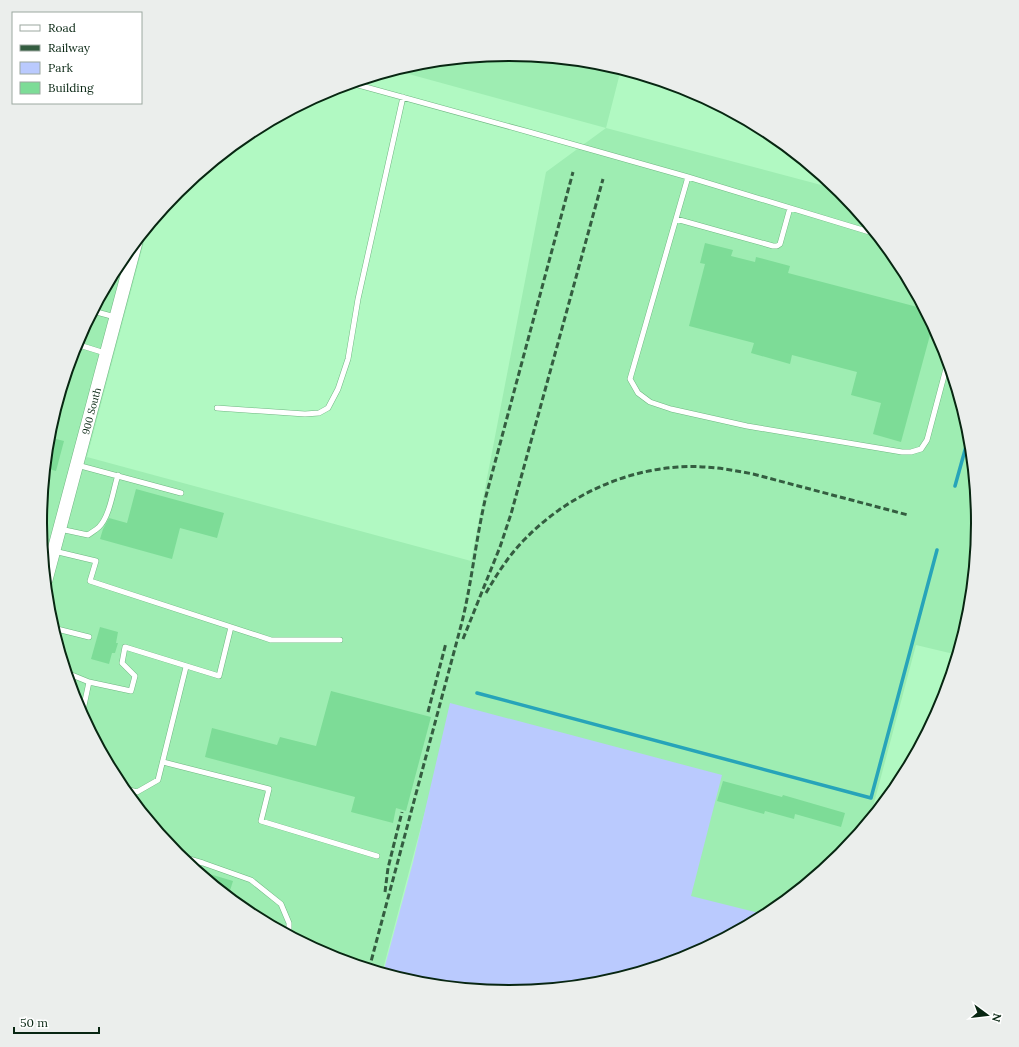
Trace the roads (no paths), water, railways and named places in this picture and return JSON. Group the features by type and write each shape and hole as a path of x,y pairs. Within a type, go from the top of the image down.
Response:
{"street":[{"name":"900 South","path":"49,566 132,257"}],"lane":[{"path":"361,86 688,177 867,231"},
{"path":"217,408 305,414 319,413 328,408 338,389 348,359 358,299 403,98"},
{"path":"688,177 630,379 638,393 650,402 693,414 747,426 902,452 911,452 921,449 927,440 945,371"},
{"path":"676,219 777,246 780,244 790,208"},
{"path":"98,312 116,317"},
{"path":"82,346 106,353"},
{"path":"76,465 181,493"},
{"path":"59,528 88,534 99,527 104,520 118,475"},
{"path":"53,550 96,561 90,581 271,640 340,640"},
{"path":"73,676 88,682 131,691 135,676 122,663 125,647 218,676 231,627"},
{"path":"60,630 89,637"},
{"path":"133,791 137,792 158,780 186,667"},
{"path":"84,704 88,682"},
{"path":"163,762 269,789 261,821 377,856"},
{"path":"192,860 251,880 280,904 289,923 289,930"}],"waterway":[{"path":"955,486 966,448"},
{"path":"477,693 871,798 937,550"}],"railway":[{"path":"370,964 462,622 486,496 573,172"},
{"path":"463,639 500,547 511,514 603,179"},
{"path":"486,593 494,579 519,545 541,524 558,511 595,489 635,474 656,470 678,467 697,467 744,472 908,515"},
{"path":"428,712 446,643"},
{"path":"385,892 388,868 402,812"}]}
